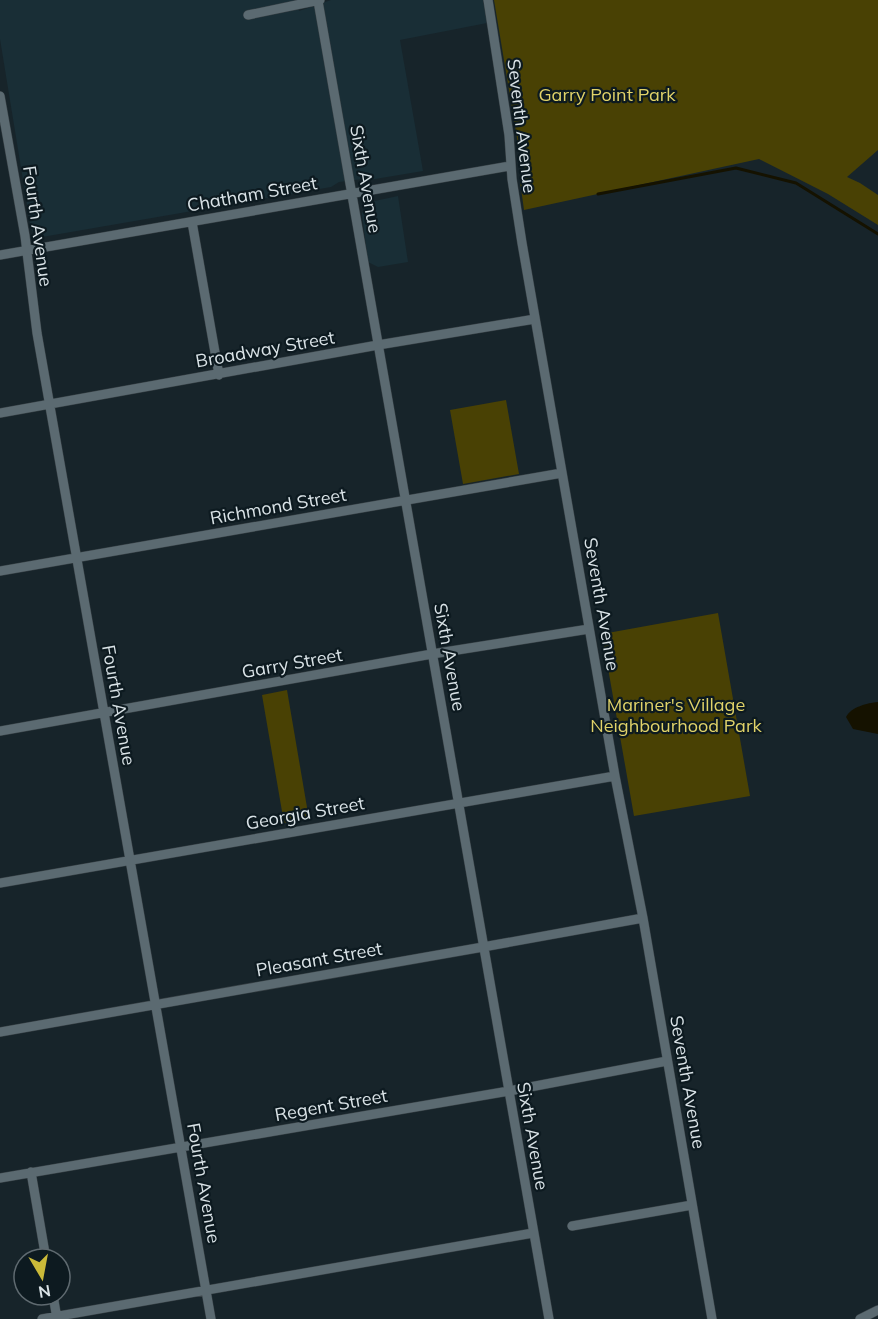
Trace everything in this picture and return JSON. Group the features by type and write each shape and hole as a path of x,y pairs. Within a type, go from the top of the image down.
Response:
{"street":[{"name":"Seventh Avenue","path":"488,0 509,135 510,166 535,319 615,776 643,918 712,1319"},
{"path":"248,15 319,1"},
{"name":"Sixth Avenue","path":"319,1 549,1319"},
{"name":"Fourth Avenue","path":"0,96 27,251 37,333 212,1319"},
{"name":"Chatham Street","path":"0,255 510,166"},
{"path":"192,222 219,375"},
{"name":"Broadway Street","path":"0,413 535,319"},
{"name":"Richmond Street","path":"0,571 562,473"},
{"name":"Garry Street","path":"0,731 432,654 589,629"},
{"name":"Georgia Street","path":"0,883 615,776"},
{"name":"Pleasant Street","path":"0,1032 643,918"},
{"name":"Regent Street","path":"0,1178 509,1091 667,1061"},
{"path":"31,1172 44,1247"},
{"path":"572,1226 692,1205"},
{"path":"42,1319 533,1233"},
{"path":"861,1319 878,1310"}],"shaded area":[{"path":"0,0 297,0 299,11 331,0 483,0 487,23 400,40 423,171 369,180 339,182 331,187 42,237 36,236 31,229 0,39"},
{"path":"398,196 408,262 378,267 368,262 362,214 370,202"},
{"path":"878,702 878,734 853,729 846,717 848,714 860,706"}],"green space":[{"name":"Garry Point Park","path":"494,0 878,0 878,150 847,177 878,195 878,225 828,194 759,159 524,210 520,181 525,173 522,151 518,144"},
{"path":"506,400 519,474 463,484 450,410"},
{"name":"Mariner's Village Neighbourhood Park","path":"718,613 750,796 634,816 602,634"},
{"path":"287,690 309,819 284,823 262,695"}],"waterway":[{"path":"598,194 736,168 796,183 878,234"}]}
